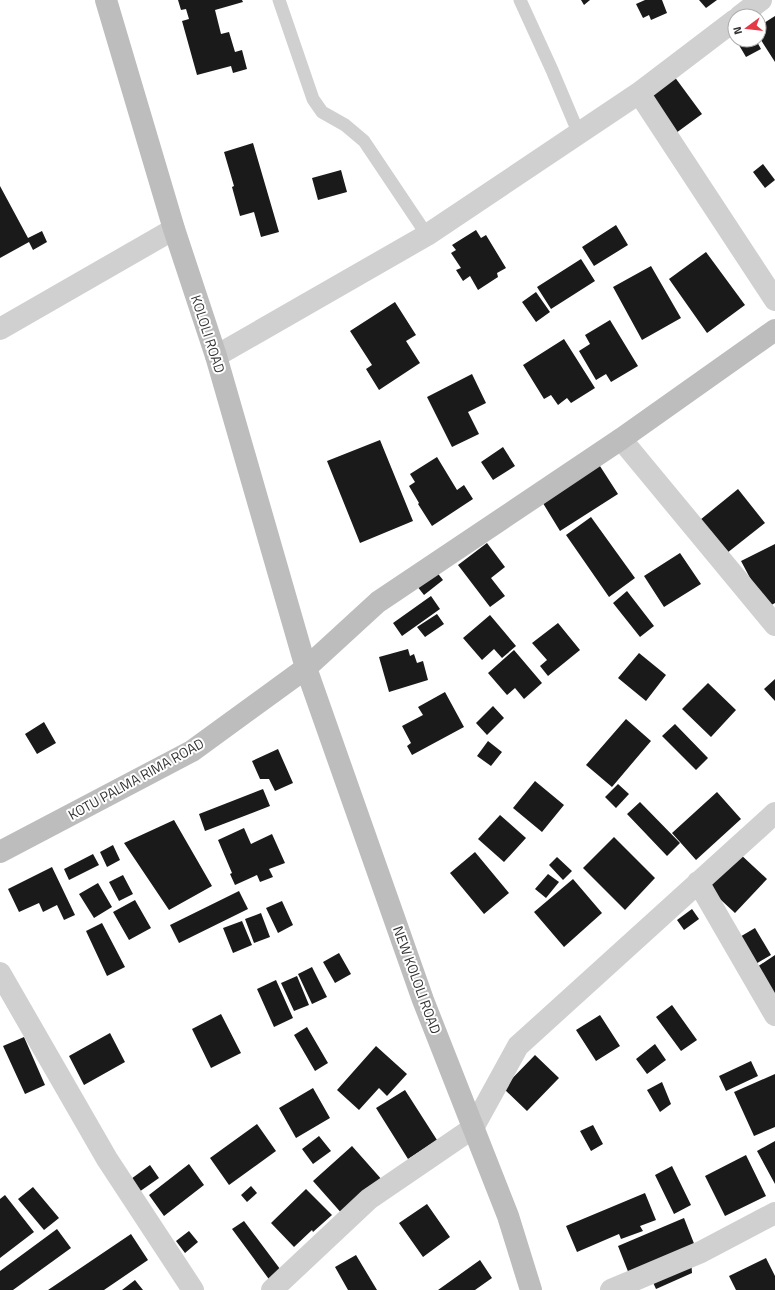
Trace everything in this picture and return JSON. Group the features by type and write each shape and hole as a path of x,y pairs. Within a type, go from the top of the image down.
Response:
{"street":[{"name":"KOLOLI ROAD","path":"106,0 174,229 216,356 306,668"},
{"path":"750,8 761,0"},
{"path":"216,356 428,235 639,93 727,26"},
{"path":"639,93 775,300"},
{"path":"0,329 174,229"},
{"name":"KOTU PALMA RIMA ROAD","path":"1,847 192,751 306,668 378,602 621,439 775,330"},
{"path":"621,439 775,625"},
{"name":"NEW KOLOLI ROAD","path":"306,668 423,1000 508,1216 531,1290"},
{"path":"272,1290 369,1199 473,1128 518,1046 775,813"},
{"path":"698,882 775,1016"},
{"path":"0,973 107,1159 193,1290"},
{"path":"611,1290 701,1252 775,1213"}],"lane":[{"path":"279,0 313,99 322,112 345,125 364,141 428,235"},
{"path":"520,0 579,134"}],"building":[{"path":"178,0 242,0 243,2 215,10 221,34 229,32 235,52 242,50 247,69 233,73 231,66 197,75 182,21 189,19 186,9 181,10"},
{"path":"581,0 590,0 584,5"},
{"path":"645,0 662,0 667,13 651,20 649,15 643,18 636,4"},
{"path":"699,0 717,0 706,8"},
{"path":"775,16 775,62 766,48 767,21"},
{"path":"741,48 760,48 761,49 746,57"},
{"path":"674,76 702,114 676,133 649,95"},
{"path":"253,143 279,232 261,237 254,212 240,216 232,187 234,186 224,152"},
{"path":"763,164 775,180 765,188 753,172"},
{"path":"341,170 347,192 318,200 312,178"},
{"path":"0,186 28,238 42,231 47,242 33,250 29,242 0,258"},
{"path":"616,225 628,245 594,266 582,247"},
{"path":"476,230 481,238 486,235 506,268 497,273 498,277 478,290 470,276 463,281 456,270 461,268 451,253 456,250 452,245"},
{"path":"706,252 745,305 707,333 669,279"},
{"path":"581,259 595,281 551,309 537,287"},
{"path":"651,266 681,318 642,340 613,287"},
{"path":"536,292 550,312 536,322 522,302"},
{"path":"395,302 416,335 406,341 420,363 379,390 366,369 372,365 350,331"},
{"path":"610,320 638,366 611,382 606,374 596,380 579,351 590,344 585,335"},
{"path":"564,339 595,388 571,403 567,398 558,405 551,395 544,399 523,365"},
{"path":"472,374 486,403 468,412 479,434 452,447 427,397"},
{"path":"380,440 413,521 360,543 327,461"},
{"path":"503,447 515,466 493,480 481,462"},
{"path":"437,457 457,490 464,485 473,499 432,526 409,486 415,482 410,474"},
{"path":"598,463 618,494 560,531 541,500"},
{"path":"738,489 765,523 727,553 700,520"},
{"path":"591,517 635,578 609,597 566,535"},
{"path":"487,543 505,567 491,578 505,596 490,607 458,565"},
{"path":"775,544 775,603 766,608 741,561"},
{"path":"680,553 701,584 664,607 644,576"},
{"path":"432,566 443,580 424,595 413,581"},
{"path":"627,591 654,626 640,637 613,603"},
{"path":"431,596 440,609 402,636 393,623"},
{"path":"437,614 444,624 425,637 417,627"},
{"path":"490,615 516,646 502,658 494,649 482,660 463,638"},
{"path":"558,623 580,650 548,676 540,666 547,660 532,643"},
{"path":"408,649 410,656 414,654 417,663 423,661 428,680 389,692 379,657"},
{"path":"514,650 542,683 524,699 515,688 507,695 488,673"},
{"path":"639,653 666,675 646,701 618,678"},
{"path":"775,679 775,701 764,689"},
{"path":"708,683 736,710 711,737 682,709"},
{"path":"445,692 464,727 412,755 407,746 411,743 402,726 423,715 418,707"},
{"path":"493,706 504,718 487,735 476,723"},
{"path":"626,719 651,741 612,787 586,765"},
{"path":"44,722 56,743 37,754 25,734"},
{"path":"675,724 708,758 696,770 662,736"},
{"path":"488,741 502,752 491,766 477,756"},
{"path":"278,749 293,783 275,791 269,779 260,779 252,761"},
{"path":"535,781 564,805 542,832 513,808"},
{"path":"618,784 629,794 616,808 605,797"},
{"path":"263,789 270,806 205,831 199,814"},
{"path":"717,792 741,819 696,860 672,833"},
{"path":"640,802 680,843 667,856 627,814"},
{"path":"500,815 526,838 504,862 478,839"},
{"path":"174,820 212,886 169,910 124,843"},
{"path":"244,828 251,844 272,834 285,863 269,869 273,877 260,882 257,875 235,885 230,874 232,873 218,840"},
{"path":"614,837 655,878 625,910 583,868"},
{"path":"113,845 120,860 107,867 100,852"},
{"path":"475,852 509,893 484,914 450,873"},
{"path":"739,853 767,879 735,913 707,887"},
{"path":"93,854 99,865 69,880 64,869"},
{"path":"557,857 572,871 563,880 549,865"},
{"path":"52,867 75,915 64,920 57,905 43,912 39,903 19,912 8,889"},
{"path":"548,874 559,882 546,898 535,889"},
{"path":"123,875 133,894 119,901 109,882"},
{"path":"573,879 602,913 564,947 534,912"},
{"path":"98,883 112,907 94,918 79,894"},
{"path":"239,891 248,909 179,943 170,925"},
{"path":"135,900 151,928 129,940 113,912"},
{"path":"282,901 293,925 278,933 266,908"},
{"path":"692,909 699,919 684,930 677,920"},
{"path":"261,913 270,937 254,943 245,919"},
{"path":"242,921 252,945 233,953 223,928"},
{"path":"102,923 125,967 107,976 86,931"},
{"path":"755,928 771,955 754,965 738,938"},
{"path":"339,953 351,974 335,983 323,962"},
{"path":"775,955 775,995 757,967"},
{"path":"312,967 327,997 312,1004 298,974"},
{"path":"297,976 309,1005 294,1011 281,983"},
{"path":"276,980 293,1018 274,1027 257,989"},
{"path":"672,1005 697,1040 681,1051 656,1017"},
{"path":"221,1014 241,1053 211,1068 192,1029"},
{"path":"600,1015 620,1046 596,1061 576,1030"},
{"path":"307,1027 328,1063 315,1071 294,1035"},
{"path":"110,1033 125,1062 84,1085 69,1056"},
{"path":"24,1037 45,1085 25,1094 3,1046"},
{"path":"655,1044 666,1060 647,1074 636,1059"},
{"path":"376,1046 407,1074 387,1096 379,1088 359,1110 337,1090"},
{"path":"535,1055 559,1078 527,1111 503,1088"},
{"path":"751,1061 758,1076 726,1091 719,1076"},
{"path":"775,1074 775,1127 754,1136 734,1092"},
{"path":"662,1082 671,1104 660,1112 647,1090"},
{"path":"313,1088 330,1118 296,1138 279,1108"},
{"path":"405,1090 437,1140 408,1159 376,1108"},
{"path":"257,1124 276,1151 229,1185 210,1158"},
{"path":"593,1125 603,1144 591,1151 580,1131"},
{"path":"319,1136 331,1151 313,1164 302,1149"},
{"path":"775,1141 775,1184 757,1151"},
{"path":"352,1146 383,1181 344,1216 313,1181"},
{"path":"746,1155 766,1196 725,1216 705,1176"},
{"path":"189,1164 204,1185 164,1216 149,1195"},
{"path":"150,1165 159,1178 139,1192 131,1179"},
{"path":"672,1166 691,1205 674,1214 655,1175"},
{"path":"251,1186 257,1193 247,1202 241,1195"},
{"path":"33,1187 59,1218 44,1230 18,1199"},
{"path":"306,1189 332,1215 313,1232 312,1230 294,1247 271,1223"},
{"path":"645,1193 656,1220 640,1226 643,1231 621,1239 619,1234 577,1252 566,1226"},
{"path":"5,1195 34,1232 0,1258 0,1199"},
{"path":"427,1204 450,1237 423,1257 399,1223"},
{"path":"684,1218 695,1246 629,1274 618,1246"},
{"path":"244,1221 283,1273 271,1282 232,1229"},
{"path":"57,1229 71,1248 13,1290 0,1290 0,1271"},
{"path":"189,1231 198,1242 185,1253 176,1241"},
{"path":"131,1234 148,1260 104,1290 48,1290"},
{"path":"356,1255 377,1290 348,1290 335,1267"},
{"path":"691,1258 692,1273 656,1289 650,1276"},
{"path":"766,1258 775,1276 775,1290 736,1290 729,1276"},
{"path":"480,1260 492,1278 475,1290 438,1290"},
{"path":"135,1280 143,1290 122,1290"}]}
